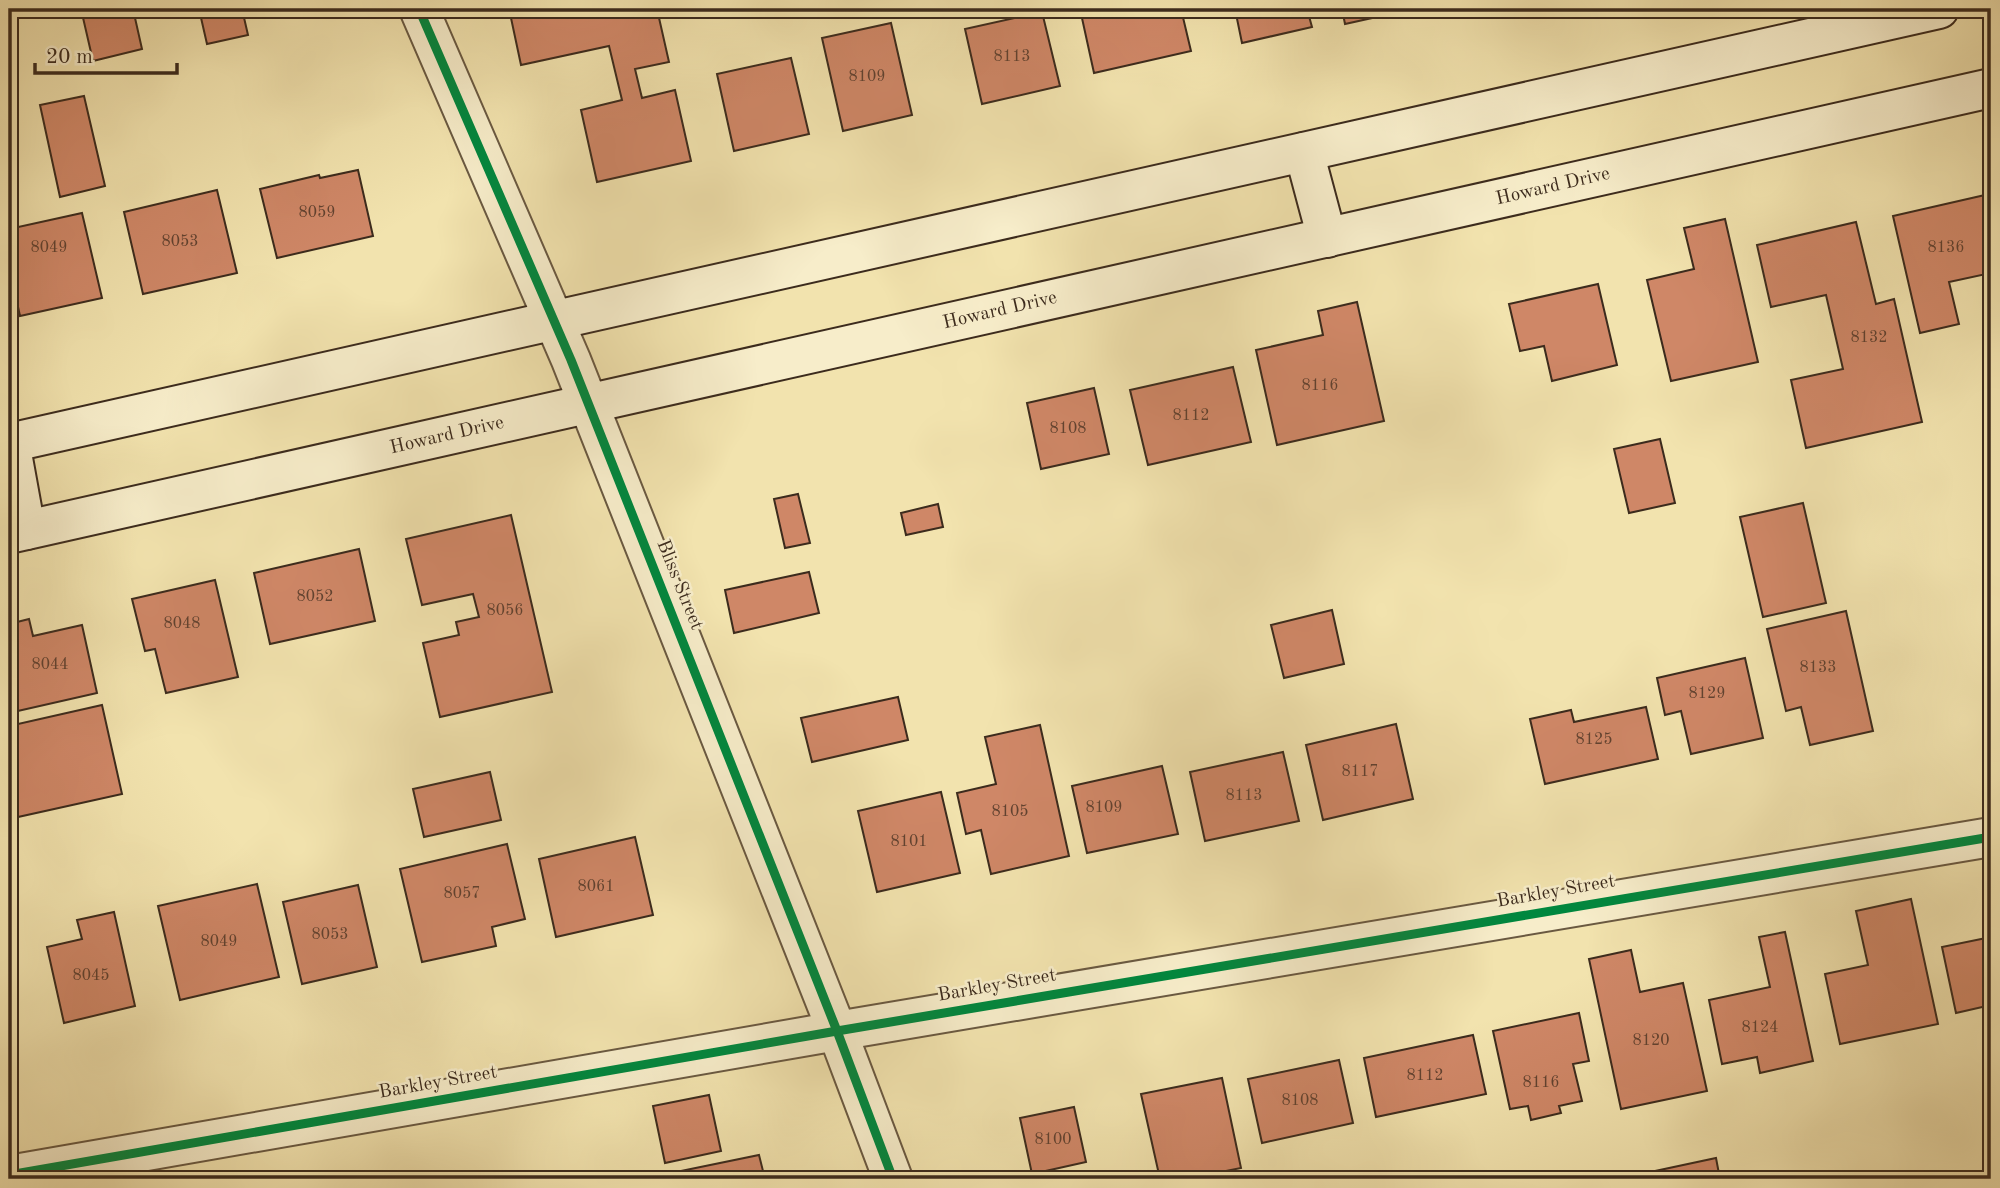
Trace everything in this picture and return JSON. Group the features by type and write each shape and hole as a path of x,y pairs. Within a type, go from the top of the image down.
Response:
{"main road":[{"name":"Bliss Street","path":"419,9 588,404 893,1179"},
{"path":"17,532 9,443 1939,9"},
{"name":"Howard Drive","path":"17,532 1991,88"},
{"path":"1304,152 1327,238"},
{"name":"Barkley Street","path":"9,1175 837,1031 1991,836"}],"building":[{"path":"81,9 133,9 142,49 93,61"},
{"path":"199,9 242,9 248,35 207,44"},
{"path":"554,9 657,9 669,62 635,69 642,98 675,90 691,161 597,182 581,110 622,100 609,46 521,65 511,18"},
{"path":"1080,9 1181,9 1191,51 1094,73"},
{"path":"1235,9 1307,9 1312,27 1242,43"},
{"path":"1342,9 1413,9 1345,24"},
{"path":"1042,12 1060,86 982,104 965,29"},
{"path":"891,23 912,115 843,131 822,38"},
{"path":"791,58 809,134 734,151 717,74"},
{"path":"84,96 105,186 60,197 40,105"},
{"path":"358,170 373,236 277,258 260,189 319,175 320,178"},
{"path":"217,190 237,273 143,294 124,212"},
{"path":"1985,195 1991,222 1991,273 1949,282 1959,324 1920,333 1893,216"},
{"path":"82,213 102,298 20,316 9,266 9,229"},
{"path":"1725,219 1758,362 1671,381 1647,280 1694,269 1684,228"},
{"path":"1856,222 1876,304 1894,299 1922,422 1806,448 1791,380 1843,369 1826,295 1771,307 1757,245"},
{"path":"1598,284 1617,365 1552,381 1544,346 1520,351 1509,304"},
{"path":"1357,302 1384,421 1277,445 1256,350 1323,335 1318,311"},
{"path":"1233,367 1251,442 1148,465 1130,390"},
{"path":"1094,388 1109,454 1041,469 1027,403"},
{"path":"1660,439 1675,503 1629,513 1614,449"},
{"path":"798,494 810,543 785,548 774,499"},
{"path":"1803,503 1826,603 1763,617 1740,517"},
{"path":"938,504 943,527 906,535 901,513"},
{"path":"511,515 552,692 440,717 423,643 459,635 456,622 479,617 473,594 422,605 406,539"},
{"path":"359,549 375,621 270,644 254,573"},
{"path":"809,572 819,613 734,633 725,590"},
{"path":"215,580 238,677 166,693 155,649 145,651 132,599"},
{"path":"1332,610 1344,664 1284,678 1271,625"},
{"path":"1846,611 1873,731 1810,745 1801,707 1786,711 1767,629"},
{"path":"29,619 33,636 82,625 97,693 9,713 9,624"},
{"path":"1745,658 1763,738 1691,754 1681,711 1665,715 1657,678"},
{"path":"898,697 908,740 812,762 801,718"},
{"path":"102,705 122,794 18,817 9,775 9,726"},
{"path":"1646,707 1658,759 1545,784 1530,719 1571,710 1574,722"},
{"path":"1396,724 1413,799 1323,820 1306,745"},
{"path":"1040,725 1069,856 991,874 981,830 966,834 957,793 996,784 985,737"},
{"path":"1283,752 1299,821 1205,841 1190,772"},
{"path":"1162,766 1178,834 1087,853 1072,786"},
{"path":"490,772 501,820 424,837 413,789"},
{"path":"941,792 960,873 877,892 858,811"},
{"path":"635,837 653,915 556,937 539,859"},
{"path":"507,844 525,919 492,927 496,946 422,962 400,869"},
{"path":"257,884 279,977 180,1000 158,906"},
{"path":"358,885 377,967 302,984 283,902"},
{"path":"1911,899 1938,1024 1840,1044 1825,974 1868,965 1856,911"},
{"path":"114,912 135,1006 64,1023 47,947 82,939 77,920"},
{"path":"1785,932 1813,1061 1760,1073 1757,1057 1722,1064 1709,1000 1770,987 1759,937"},
{"path":"1991,937 1991,1005 1956,1013 1942,947"},
{"path":"1631,950 1640,992 1683,983 1707,1091 1621,1109 1589,959"},
{"path":"9,997 14,1022 9,1024"},
{"path":"1579,1013 1589,1061 1573,1064 1582,1101 1559,1106 1561,1113 1531,1120 1528,1106 1510,1109 1493,1031"},
{"path":"1473,1035 1486,1094 1376,1117 1364,1058"},
{"path":"1339,1060 1353,1123 1262,1143 1248,1079"},
{"path":"1222,1078 1241,1168 1186,1179 1160,1179 1141,1094"},
{"path":"709,1095 721,1151 665,1163 653,1106"},
{"path":"1074,1107 1086,1162 1032,1174 1020,1118"},
{"path":"759,1155 765,1179 678,1179 676,1172"},
{"path":"1716,1158 1720,1179 1643,1179 1641,1174"},
{"path":"595,1173 596,1179 565,1179"}],"cycle path":[{"path":"419,9 571,360 893,1179"},
{"path":"9,1175 837,1031 1991,837"}]}
